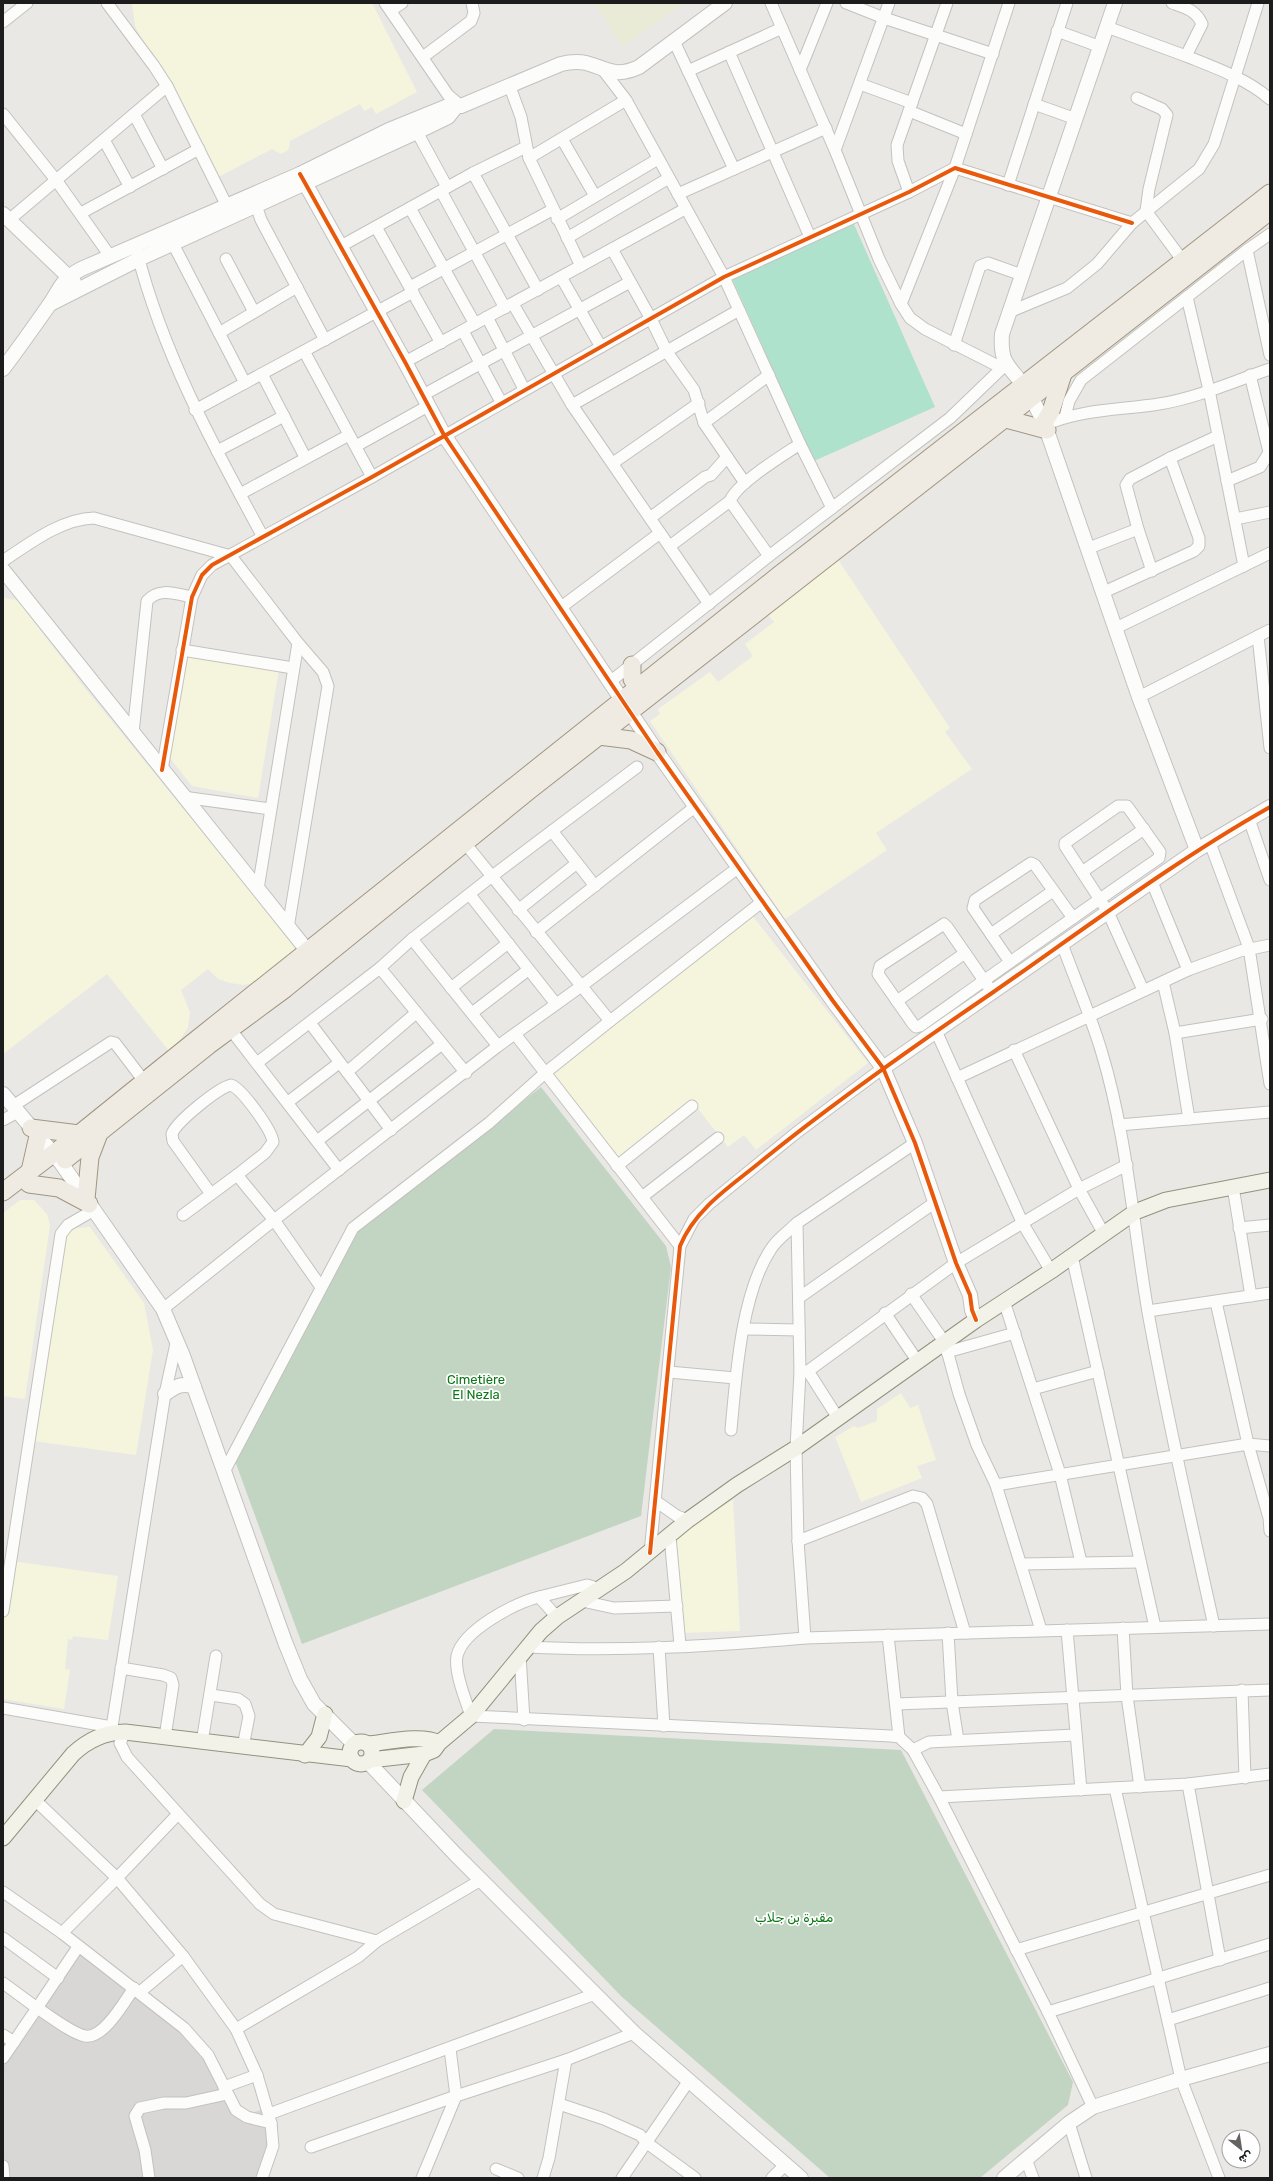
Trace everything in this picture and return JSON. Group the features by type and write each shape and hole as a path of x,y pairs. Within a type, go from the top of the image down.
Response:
{"main road":[{"path":"58,1158 79,1134 144,1081 464,842 599,736 627,706 638,688 779,575 1027,392 1183,261 1270,193"},
{"path":"3,1192 30,1178 58,1158 98,1136 209,1045 231,1030 312,956 627,706 1006,419 1027,392 1063,374 1270,211"},
{"path":"1006,419 1046,426 1063,374"},
{"path":"632,665 632,679 638,688"},
{"path":"599,736 631,740 657,752"},
{"path":"3,1205 30,1178 34,1132 79,1134"},
{"path":"30,1178 59,1188 90,1204 90,1157 98,1136"},
{"path":"3,1838 73,1754 82,1746 116,1730 305,1755 352,1759 361,1764 369,1761 424,1754 434,1750 439,1743 471,1716 541,1631 557,1617 600,1589 650,1553 688,1520 796,1448 918,1362 946,1347 981,1316 1051,1271 1135,1212 1166,1200 1270,1180"},
{"path":"305,1755 319,1737 325,1714"},
{"path":"352,1759 350,1750 361,1744 419,1739 432,1739 439,1743"},
{"path":"361,1744 372,1753 369,1761"},
{"path":"404,1801 412,1777 424,1754"}],"street":[{"path":"3,22 27,3"},
{"path":"107,3 167,86 227,206"},
{"path":"402,3 388,7 448,95 458,107"},
{"path":"423,57 471,21 474,13 472,3"},
{"path":"3,369 50,304 59,286 68,276 135,246 170,238 302,179 392,136 448,106 458,107 510,87 549,68 567,63 585,63 603,70 618,73 628,72 639,67 725,3"},
{"path":"771,3 826,128 879,259 901,304 910,318 925,329 954,345 1004,367 1027,392 1046,426 1139,697 1197,850"},
{"path":"800,70 827,3"},
{"path":"846,3 884,18 993,54"},
{"path":"835,150 889,3"},
{"path":"909,192 896,152 910,107 947,3"},
{"path":"901,304 954,168 1009,3"},
{"path":"1008,185 1066,3"},
{"path":"1004,367 1001,351 1002,334 1050,199 1115,3"},
{"path":"1172,3 1192,10 1199,16 1202,24 1186,56"},
{"path":"1009,312 1067,288 1097,264 1132,223 1199,169 1214,144 1258,3"},
{"path":"1107,27 1235,75 1257,88 1270,99"},
{"path":"688,71 782,28"},
{"path":"1057,31 1101,46"},
{"path":"674,41 734,169"},
{"path":"729,52 810,237"},
{"path":"603,70 626,100 724,277 800,444 832,508"},
{"path":"860,84 966,134"},
{"path":"80,288 6,217 56,180 167,86"},
{"path":"510,87 521,117 529,158 555,215 581,266"},
{"path":"1137,98 1162,109 1166,115 1149,190 1146,211 1183,261"},
{"path":"529,158 626,100"},
{"path":"1034,104 1076,119"},
{"path":"392,136 418,132 448,117 458,107"},
{"path":"3,114 81,213 110,256"},
{"path":"134,114 163,169"},
{"path":"678,194 826,128"},
{"path":"418,132 475,251 509,306 531,336 572,404 710,604"},
{"path":"562,139 594,196"},
{"path":"104,140 130,187"},
{"path":"341,246 473,173 526,147"},
{"path":"81,213 199,149"},
{"path":"195,410 325,340 475,251 507,234 555,215 594,196 658,159"},
{"path":"162,770 192,597 196,586 207,570 212,565 231,556 372,477 552,373 724,277 909,192 954,168 1050,199 1132,223"},
{"path":"473,173 538,290"},
{"path":"567,238 669,178"},
{"path":"302,179 341,246 444,435 611,681 657,752 828,995 883,1068 915,1144 934,1203 956,1263 981,1316"},
{"path":"50,304 139,259 170,238 227,206 254,200"},
{"path":"254,200 325,340"},
{"path":"410,208 475,324"},
{"path":"405,362 685,209"},
{"path":"376,227 441,343"},
{"path":"1065,417 1069,401 1081,380 1247,250 1270,234"},
{"path":"170,238 244,383"},
{"path":"135,246 146,288 195,410 263,538"},
{"path":"612,249 651,319 667,352 694,390 704,423 745,483"},
{"path":"1247,250 1270,355"},
{"path":"226,259 254,312"},
{"path":"954,345 980,266 983,263 988,263 1022,275"},
{"path":"561,277 601,347"},
{"path":"356,446 481,364 630,282"},
{"path":"219,333 297,287"},
{"path":"1187,297 1209,390 1244,566"},
{"path":"572,404 667,352 739,310"},
{"path":"486,317 524,390"},
{"path":"463,331 501,402"},
{"path":"304,351 372,477"},
{"path":"611,681 769,556 950,418 1004,367"},
{"path":"1046,426 1065,417 1160,404 1185,399 1270,369"},
{"path":"262,374 305,457"},
{"path":"704,423 769,375"},
{"path":"1227,481 1260,467 1269,451 1250,375"},
{"path":"614,463 699,403"},
{"path":"217,451 284,416"},
{"path":"240,494 305,457 349,435"},
{"path":"1152,571 1138,529 1126,485 1130,479 1170,458 1218,436"},
{"path":"670,546 730,501 732,494 745,483 800,444"},
{"path":"650,518 705,477 711,475 727,458"},
{"path":"1104,592 1194,551 1199,546 1199,538 1170,458"},
{"path":"730,501 769,556"},
{"path":"1235,519 1270,512"},
{"path":"3,561 66,523 81,518 94,518 231,556 298,643 323,672 328,686 288,928"},
{"path":"1089,548 1138,529"},
{"path":"560,608 660,533"},
{"path":"1116,628 1270,553"},
{"path":"5,577 133,733 312,956"},
{"path":"133,733 147,601 156,593 161,592 192,597"},
{"path":"1139,697 1270,630"},
{"path":"1258,636 1270,748"},
{"path":"258,889 298,643"},
{"path":"182,650 293,668"},
{"path":"257,1063 310,1024 380,968 412,939 637,767"},
{"path":"183,797 270,809"},
{"path":"992,992 984,981 965,953 944,924 880,966 878,974 913,1024 916,1027 920,1026 984,981 1010,962 1100,899 1161,855 1127,806 1122,805 1118,806 1066,840 1065,846 1100,899 1108,912 1143,990"},
{"path":"536,932 696,806"},
{"path":"650,1553 651,1536 657,1502 680,1246 686,1230 694,1220 709,1204 796,1133 883,1068 1197,850 1270,807"},
{"path":"1249,819 1268,868 1270,880"},
{"path":"1082,872 1144,829"},
{"path":"552,831 595,886"},
{"path":"464,842 580,987 610,1021"},
{"path":"1210,842 1249,948 1262,1019 1270,1084"},
{"path":"518,910 577,863"},
{"path":"1010,962 974,908 975,900 1031,863 1035,865 1073,918"},
{"path":"163,1309 274,1220 466,1073 498,1046 580,987 739,867"},
{"path":"1152,882 1188,970"},
{"path":"991,934 1054,891"},
{"path":"470,895 556,1004"},
{"path":"224,1472 347,1236 356,1225 489,1123 545,1073 763,901"},
{"path":"412,939 498,1046"},
{"path":"451,988 508,943"},
{"path":"1062,944 1090,1015 1102,1051 1119,1125 1135,1212 1148,1311 1176,1454 1214,1626"},
{"path":"958,1078 1014,1050 1188,970 1249,948 1270,945"},
{"path":"897,1001 965,953"},
{"path":"380,968 466,1073"},
{"path":"472,1013 528,970"},
{"path":"1163,982 1175,1033 1189,1119"},
{"path":"347,1072 416,1013"},
{"path":"1175,1033 1262,1019"},
{"path":"310,1024 391,1130"},
{"path":"231,1030 339,1170"},
{"path":"936,1031 1023,1224 1051,1271"},
{"path":"515,1034 680,1246"},
{"path":"3,1120 15,1109 111,1042 116,1043 144,1081"},
{"path":"317,1141 442,1044"},
{"path":"1014,1050 1079,1189 1104,1234"},
{"path":"288,1102 339,1063"},
{"path":"183,1215 237,1175 265,1153 273,1142 270,1132 246,1100 235,1087 231,1085 220,1090 178,1125 172,1134 173,1142 211,1194"},
{"path":"3,1094 34,1132 58,1158 163,1309 177,1339 294,1666 314,1704 361,1744"},
{"path":"617,1166 692,1106"},
{"path":"1119,1125 1270,1112"},
{"path":"642,1197 718,1138"},
{"path":"731,1430 736,1378 751,1292 760,1269 772,1247 798,1223 915,1144"},
{"path":"804,1372 956,1263 1079,1189 1127,1165"},
{"path":"237,1175 274,1220 321,1287"},
{"path":"1232,1187 1251,1296"},
{"path":"800,1297 934,1203"},
{"path":"3,1611 61,1234 68,1225 90,1204"},
{"path":"798,1223 800,1297 799,1330 804,1372 796,1448 798,1541 805,1638"},
{"path":"1239,1228 1270,1224"},
{"path":"1072,1256 1155,1627"},
{"path":"1148,1311 1270,1293"},
{"path":"911,1294 946,1347 959,1394 977,1445 996,1485 1022,1564 1041,1630"},
{"path":"1004,1301 1060,1474 1081,1562"},
{"path":"1216,1302 1248,1444 1269,1518 1270,1531"},
{"path":"885,1313 918,1362"},
{"path":"744,1329 799,1330"},
{"path":"946,1347 1015,1333"},
{"path":"177,1339 165,1394 121,1668 116,1730 123,1752 267,1911 377,1941"},
{"path":"1033,1389 1098,1371"},
{"path":"669,1372 736,1378"},
{"path":"804,1372 838,1418"},
{"path":"165,1394 179,1385 184,1384 194,1387"},
{"path":"996,1485 1176,1454 1248,1444 1270,1446"},
{"path":"798,1541 913,1496 922,1498 927,1504 965,1634"},
{"path":"657,1502 677,1516 688,1520"},
{"path":"670,1536 680,1645"},
{"path":"1022,1564 1140,1562"},
{"path":"600,1589 586,1585 525,1601 503,1612 477,1630 460,1649 457,1657 457,1666 471,1716 524,1720 900,1736"},
{"path":"539,1597 557,1617"},
{"path":"582,1601 614,1608 677,1606"},
{"path":"524,1720 524,1651 751,1643 805,1638 1270,1624"},
{"path":"1122,1628 1127,1696 1140,1787"},
{"path":"1067,1630 1081,1790"},
{"path":"948,1633 952,1702 958,1740"},
{"path":"888,1635 900,1736 913,1750 939,1797 1048,2012 1093,2107"},
{"path":"659,1647 664,1726"},
{"path":"202,1742 211,1695 216,1656"},
{"path":"121,1668 163,1675 171,1678 173,1685 165,1737"},
{"path":"1242,1690 1245,1778"},
{"path":"896,1704 1270,1690"},
{"path":"211,1695 238,1699 245,1704 249,1716 243,1747"},
{"path":"3,1708 116,1730"},
{"path":"913,1750 929,1742 1076,1735"},
{"path":"369,1761 404,1801 634,2033 688,2082 801,2178"},
{"path":"939,1797 1188,1784 1270,1774"},
{"path":"1188,1784 1209,1892 1220,1960"},
{"path":"1115,1788 1160,1979 1181,2079 1219,2178"},
{"path":"36,1800 117,1878 183,1956 236,2030 257,2075 270,2119 272,2150 262,2178"},
{"path":"62,1933 178,1814"},
{"path":"1016,1950 1270,1875"},
{"path":"236,2030 358,1957 377,1941 481,1880"},
{"path":"3,1893 62,1933 78,1947 137,1990 194,2037 208,2055 226,2090 230,2102 241,2114 270,2119 595,1994"},
{"path":"3,1938 58,1978"},
{"path":"1048,2012 1160,1979 1270,1944"},
{"path":"3,2058 78,1947"},
{"path":"3,1983 37,2008 74,2031 86,2037 92,2037 101,2032 137,1990 183,1956"},
{"path":"1168,2020 1270,1988"},
{"path":"311,2147 456,2096 566,2060 634,2033"},
{"path":"3,2034 14,2042"},
{"path":"422,2178 456,2096 450,2049"},
{"path":"1004,2178 1069,2123 1093,2107 1181,2079 1270,2054"},
{"path":"543,2178 549,2158 566,2060"},
{"path":"149,2178 146,2150 135,2116 140,2108 164,2103 186,2103 226,2090 257,2075"},
{"path":"622,2178 688,2082"},
{"path":"559,2104 635,2132 696,2178"},
{"path":"1069,2123 1086,2178"},
{"path":"1026,2159 1033,2178"},
{"path":"772,2178 785,2165"},
{"path":"3,2166 4,2178"},
{"path":"496,2168 518,2178"}],"shaded area":[{"path":"132,3 372,3 417,92 376,114 372,107 364,111 360,104 290,141 289,149 285,152 281,154 272,149 218,177 135,26"},
{"path":"594,3 684,3 623,47"},
{"path":"837,558 950,728 945,732 972,769 876,833 887,850 785,919 650,721 660,714 658,709 710,672 718,682 753,656 745,644 774,622 766,612"},
{"path":"3,598 17,600 84,687 297,948 254,983 243,985 230,983 218,979 208,969 181,990 190,1012 188,1027 180,1040 169,1051 107,974 3,1054"},
{"path":"184,654 279,669 258,798 192,786 167,754"},
{"path":"751,914 868,1063 756,1150 744,1135 728,1147 692,1101 617,1159 549,1072"},
{"path":"20,1200 34,1200 47,1214 50,1225 25,1399 3,1396 3,1213"},
{"path":"90,1227 144,1303 153,1350 136,1455 33,1441 64,1229"},
{"path":"901,1393 910,1408 918,1405 936,1460 917,1466 922,1478 861,1502 835,1437 854,1426 858,1428 877,1421 877,1409"},
{"path":"733,1500 740,1631 681,1633 674,1541 682,1531"},
{"path":"12,1561 118,1576 108,1640 73,1636 72,1640 68,1639 65,1669 70,1670 64,1709 3,1699 3,1629"},
{"path":"80,1947 197,2041 240,2117 263,2109 272,2149 259,2178 3,2178 3,2053"}],"green space":[{"path":"853,222 935,407 814,461 731,276"},
{"name":"Cimetière El Nezla","path":"541,1087 666,1246 671,1267 641,1516 302,1644 235,1461 354,1232"},
{"name":"مقبرة بن جلاب","path":"494,1729 901,1750 1073,2082 1068,2105 980,2178 830,2178 622,1997 422,1790"}],"cycle path":[{"path":"162,770 192,597 202,575 212,565 372,477 724,277 909,192 955,168 1132,223"},
{"path":"300,174 444,435 657,752 833,1001 883,1068 915,1143 956,1263 970,1295 972,1310 976,1320"},
{"path":"650,1553 680,1246 687,1232 705,1208 792,1137 876,1074 1164,873 1234,828 1270,807"}]}
